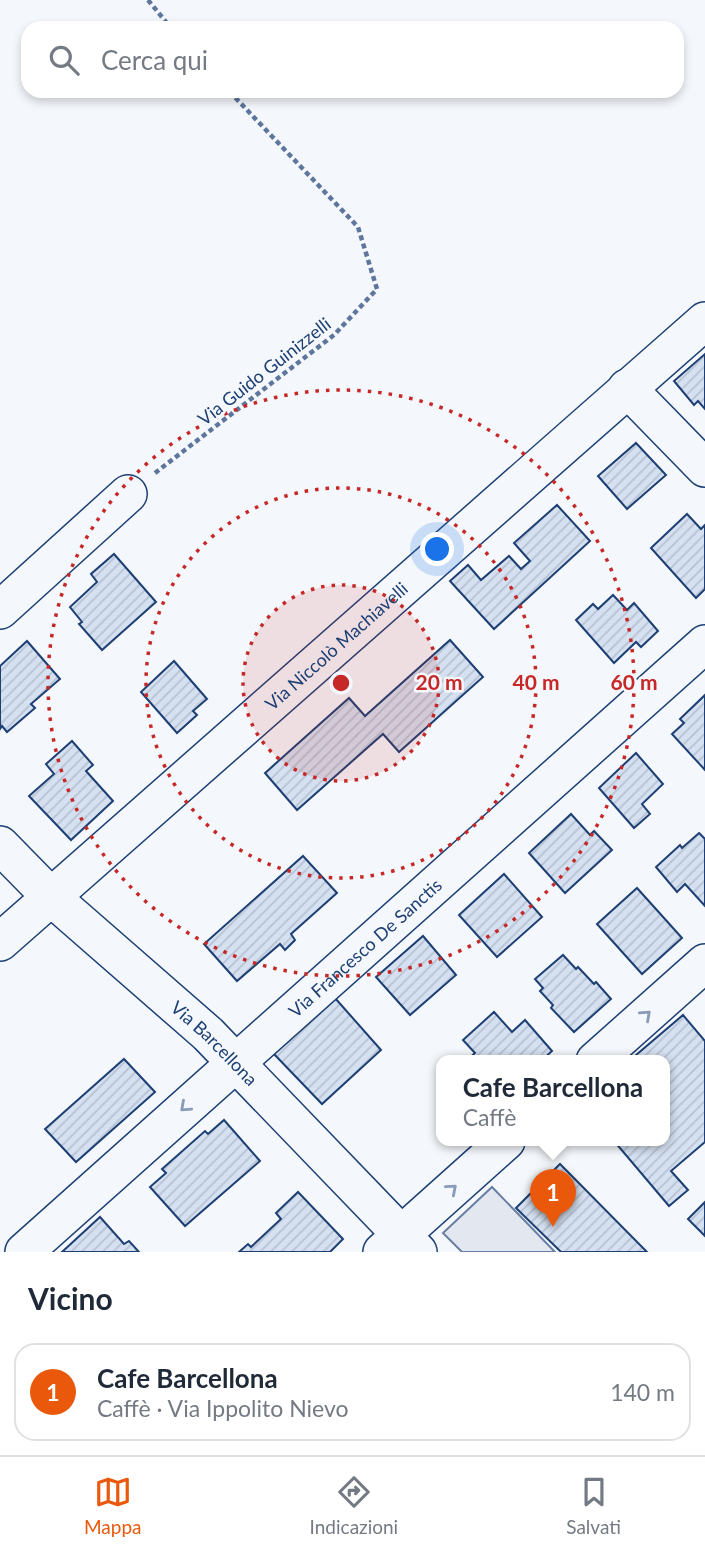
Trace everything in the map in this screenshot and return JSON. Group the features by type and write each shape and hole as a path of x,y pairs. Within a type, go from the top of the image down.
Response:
{"street":[{"name":"Via Niccolò Machiavelli","path":"0,942 705,321"},
{"path":"627,388 705,468"},
{"path":"0,610 128,494"},
{"name":"Via Francesco De Sanctis","path":"24,1252 705,644"},
{"name":"Via Barcellona","path":"0,845 51,897 236,1061 400,1246"},
{"path":"602,1055 705,962"},
{"path":"400,1246 501,1146"}],"path":[{"path":"148,0 166,21"},
{"name":"Via Guido Guinizzelli","path":"128,494 334,335 377,289 358,227 236,98"}],"shaded area":[{"path":"492,1187 555,1252 462,1252 443,1233"}],"building":[{"path":"705,354 705,409 698,401 694,405 674,381"},
{"path":"636,443 666,475 627,509 598,476"},
{"path":"557,505 590,541 494,629 450,581 468,565 481,580 509,556 521,569 530,561 514,543"},
{"path":"687,514 701,529 705,525 705,589 696,598 651,548"},
{"path":"114,554 156,602 102,650 79,624 82,622 70,607 97,582 91,574"},
{"path":"613,595 627,610 634,603 658,631 641,647 636,642 614,663 576,620 593,604 598,609"},
{"path":"450,640 483,677 399,752 383,734 297,810 265,773 349,698 365,716"},
{"path":"27,641 60,679 31,704 35,708 7,732 2,726 0,729 0,666"},
{"path":"174,661 207,699 193,711 197,715 177,733 141,692"},
{"path":"705,695 705,770 672,734 684,723 680,719"},
{"path":"72,741 93,765 86,771 113,801 71,840 29,796 54,774 46,764"},
{"path":"636,753 663,784 642,804 650,814 634,828 599,788"},
{"path":"571,814 590,835 594,831 612,850 565,893 529,853"},
{"path":"699,833 705,839 705,906 685,884 677,892 656,867 680,845 682,848"},
{"path":"303,856 337,893 291,934 295,940 285,950 280,944 237,981 204,944"},
{"path":"504,874 542,917 497,957 459,915"},
{"path":"637,888 682,938 642,974 597,924"},
{"path":"423,936 456,975 410,1015 376,977"},
{"path":"563,955 594,984 596,982 611,999 574,1032 551,1008 553,1005 540,991 543,988 535,979"},
{"path":"335,998 381,1050 322,1104 273,1053"},
{"path":"494,1012 512,1032 525,1020 552,1051 548,1055 473,1055 475,1053 463,1040"},
{"path":"683,1015 705,1041 705,1142 671,1171 688,1190 669,1206 618,1146 670,1146 670,1055 636,1055"},
{"path":"124,1059 155,1092 76,1162 45,1129"},
{"path":"224,1120 260,1161 185,1226 150,1187 166,1173 162,1169 205,1131 208,1134"},
{"path":"560,1164 647,1252 561,1252 516,1208"},
{"path":"298,1192 343,1239 330,1252 239,1252 248,1244 251,1247 281,1219 276,1213"},
{"path":"705,1202 705,1236 688,1219"},
{"path":"100,1217 124,1244 129,1241 139,1252 62,1252"}],"place":[{"name":"Cafe Barcellona","path":"553,1227"}]}
